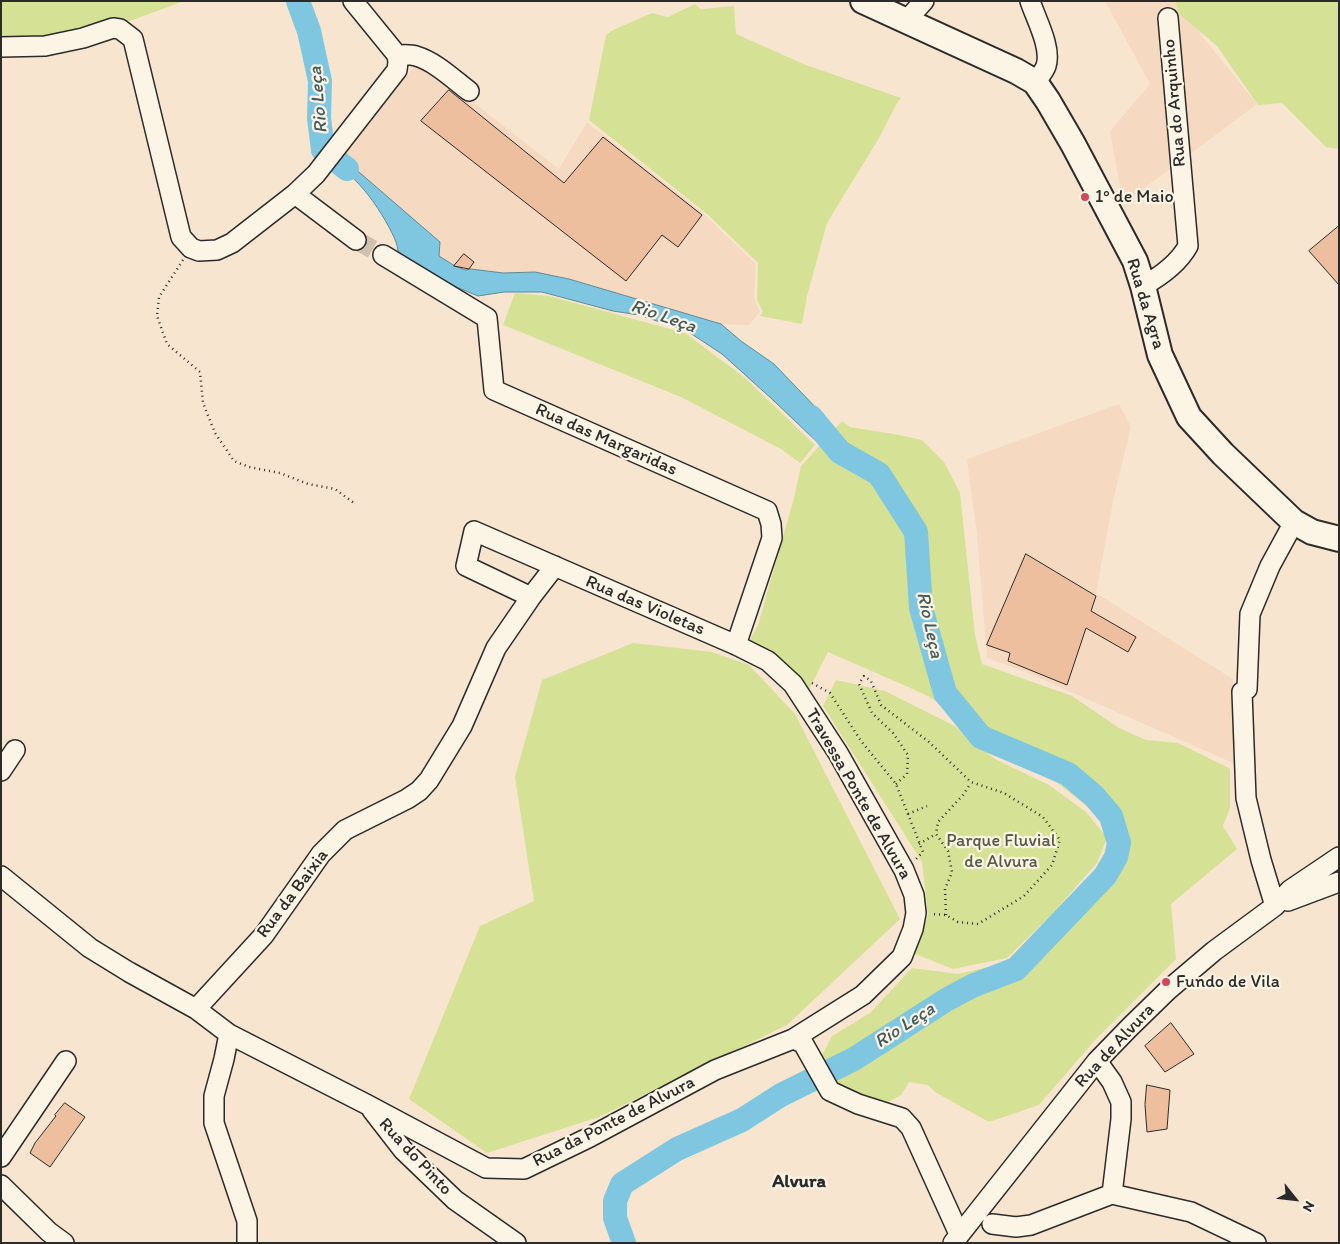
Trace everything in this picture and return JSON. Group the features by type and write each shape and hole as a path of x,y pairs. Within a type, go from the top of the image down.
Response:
{"main road":[{"name":"Rua da Agra","path":"863,1 1016,71 1035,82 1073,144 1135,261 1160,355 1189,417 1294,522 1312,532 1339,539"}],"street":[{"path":"1,46 45,46 83,38 113,28 120,29 133,39 181,237 191,248 199,251 217,250 232,243 295,194 316,174 397,70 397,55 353,1"},
{"path":"906,21 924,1"},
{"path":"1030,1 1047,50 1048,59 1045,68 1035,82"},
{"name":"Rua do Arquinho","path":"1143,286 1175,264 1188,246 1168,18"},
{"path":"397,55 415,56 427,61 438,67 469,91"},
{"path":"295,194 356,240"},
{"name":"Rua das Margaridas","path":"383,255 487,318 494,390 767,511 771,524 772,538 736,645"},
{"path":"1275,906 1261,860 1246,798 1242,692 1247,689 1250,614 1270,566 1294,522"},
{"name":"Rua das Violetas","path":"531,597 466,566 474,531 736,645"},
{"name":"Rua da Baixia","path":"196,1010 264,936 320,854 345,830 407,799 419,791 429,780 462,726 496,648 555,566"},
{"name":"Travessa Ponte de Alvura","path":"736,645 768,661 793,684 838,753 904,870 914,894 916,913 913,930 902,956 863,995 793,1039"},
{"path":"1,771 16,750"},
{"path":"1275,906 1290,890 1339,857"},
{"name":"Rua da Ponte de Alvura","path":"1,876 90,948 196,1010 229,1034 486,1168 524,1169 590,1137 715,1070 793,1039"},
{"path":"1275,906 1339,882"},
{"name":"Rua de Alvura","path":"956,1238 1097,1061 1130,1026 1168,990 1214,951 1275,906"},
{"path":"229,1034 214,1096 214,1123 247,1221 246,1243"},
{"path":"793,1039 803,1043 830,1091 858,1104 902,1118 911,1128 956,1238"},
{"path":"1,1157 66,1060"},
{"path":"1097,1061 1112,1082 1121,1102 1121,1119 1112,1194"},
{"name":"Rua do Pinto","path":"366,1104 403,1150 454,1200 516,1243"},
{"path":"1,1185 49,1232 64,1243"},
{"path":"992,1224 1016,1228 1031,1225 1112,1194 1191,1212 1256,1243"}],"path":[{"path":"191,248 174,271 159,297 157,316 167,344 200,372 203,403 215,433 234,462 280,473 308,484 335,489 354,503"},
{"path":"896,784 907,774 908,755 893,733 872,713 859,684 864,676 872,680 881,705 929,742 971,782 1004,792 1043,817 1060,840 1052,865 1024,896 978,924 958,922 946,915 916,913"},
{"path":"793,684 812,683 830,693 861,741 896,784 923,852 904,870"},
{"path":"946,915 945,889 952,872 948,851 936,834 938,822 971,782"},
{"path":"908,814 927,806"},
{"path":"919,844 936,834"}],"shaded area":[{"path":"1105,1 1174,1 1257,104 1123,204 1110,131 1150,84"},
{"path":"419,60 559,169 587,122 702,212 756,264 754,298 760,312 749,325 721,324 569,279 535,272 503,273 465,270 439,256 440,242 341,159"},
{"path":"1119,404 1131,427 1114,497 1096,593 1233,679 1233,763 1023,671 987,658 977,535 967,459"}],"green space":[{"path":"1,1 184,1 130,21 61,38 1,42"},
{"path":"1175,1 1339,1 1339,149 1326,147 1282,103 1258,105 1217,46 1179,14"},
{"path":"695,4 701,9 734,6 736,34 806,65 901,98 827,223 807,296 802,324 760,316 763,312 757,300 758,263 707,214 589,120 606,35 652,13 668,17"},
{"path":"515,293 549,296 685,333 744,377 815,445 800,463 781,449 681,397 503,325"},
{"path":"842,421 850,427 922,440 944,462 960,493 975,635 982,664 1072,696 1119,728 1146,740 1178,743 1230,770 1230,808 1223,826 1237,849 1171,904 1176,959 1095,1040 1039,1105 992,1121 987,1121 935,1092 928,1085 909,1082 901,1095 878,1108 832,1089 819,1061 832,1036 870,1013 912,968 958,974 1010,962 1097,872 1111,846 1104,820 1055,781 973,736 946,707 924,694 828,652 809,689 771,660 747,646 758,625 794,498 801,466"},
{"path":"633,643 712,652 749,665 795,714 900,919 787,1025 599,1117 487,1153 409,1099 480,926 534,901 515,777 542,680"},
{"name":"Parque Fluvial de Alvura","path":"836,680 885,691 953,725 995,759 1049,785 1086,812 1107,838 1097,863 1053,913 1007,958 953,969 915,954 928,915 922,862 823,706"}],"water":[{"path":"338,154 440,242 439,256 455,266 465,270 503,273 535,272 569,279 721,324 741,341 774,364 822,414 842,440 817,442 722,354 687,331 639,315 613,311 542,292 504,292 478,296 427,275 399,258 397,244 392,232 378,208 350,175 340,168 330,165"}],"building":[{"path":"449,90 564,183 603,137 702,215 678,247 662,235 626,281 421,121"},
{"path":"1339,226 1339,285 1309,251"},
{"path":"464,254 474,262 469,269 454,266"},
{"path":"1026,554 1096,596 1091,611 1136,637 1128,652 1086,628 1067,685 1008,661 1010,653 987,645"},
{"path":"1171,1023 1194,1054 1165,1072 1145,1046"},
{"path":"1147,1085 1170,1090 1167,1129 1147,1132 1145,1105"},
{"path":"65,1103 85,1117 50,1167 30,1153 35,1143"}],"waterway":[{"name":"Rio Leça","path":"298,1 309,31 320,81 319,118 323,150 347,169"},
{"name":"Rio Leça","path":"624,1243 615,1218 615,1201 622,1184 677,1149 742,1120 781,1095 854,1059 946,1000 972,986 1016,969 1105,876 1116,857 1119,843 1111,816 1094,796 1068,774 981,737 945,693 921,608 916,532 879,474 840,452 811,417"}],"tunnel":[{"path":"356,240 383,255"}],"place":[{"name":"1º de Maio","path":"1085,197"},
{"name":"Fundo de Vila","path":"1166,982"}],"district":[{"name":"Alvura","path":"799,1182"}]}
